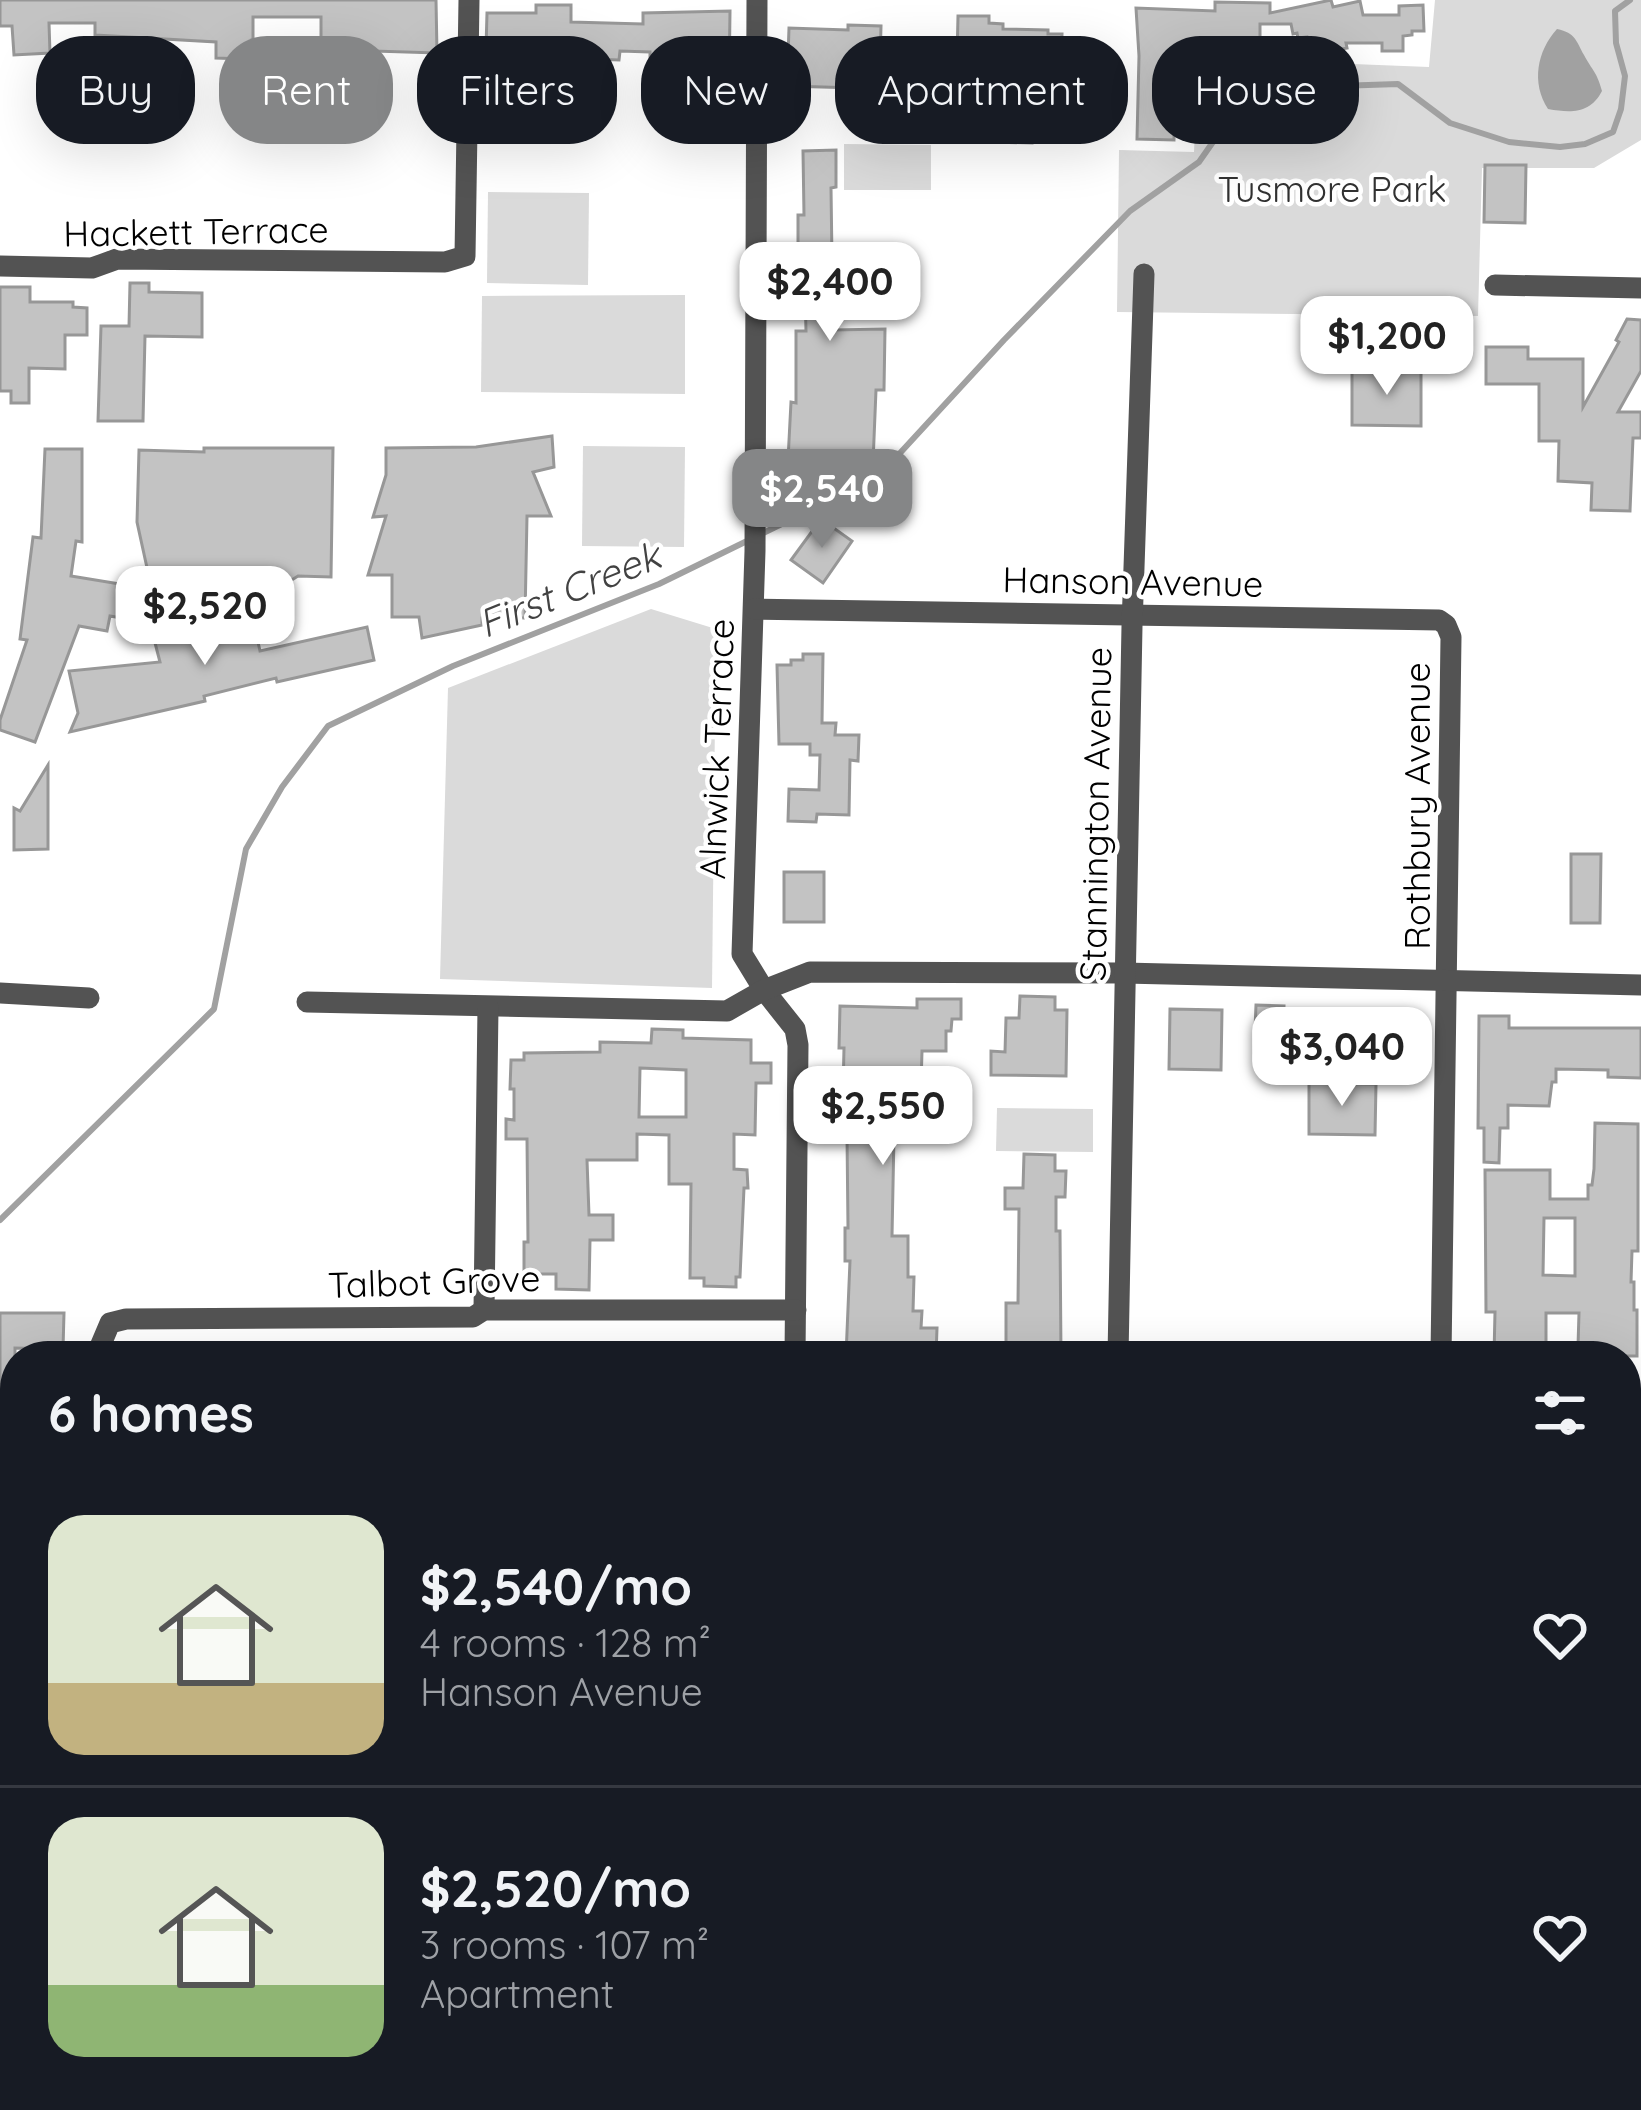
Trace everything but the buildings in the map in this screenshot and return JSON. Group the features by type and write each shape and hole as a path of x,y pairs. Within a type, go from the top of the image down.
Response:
{"street":[{"name":"Hackett Terrace","path":"0,266 92,268 117,259 445,262 465,256 469,0"},
{"name":"Alnwick Terrace","path":"757,0 755,551 742,954 795,1029 798,1046 795,1341"},
{"name":"Stannington Avenue","path":"1118,1341 1132,614 1144,274"},
{"path":"1496,286 1641,288"},
{"name":"Hanson Avenue","path":"754,609 1439,620"},
{"name":"Rothbury Avenue","path":"1439,620 1450,638 1441,1341"},
{"path":"307,1002 727,1011 810,972 1124,973 1641,985"},
{"path":"0,993 89,998"},
{"path":"484,1310 488,1007"},
{"name":"Talbot Grove","path":"103,1341 110,1323 126,1319 472,1317 484,1310 796,1310"}],"green space":[{"name":"Tusmore Park","path":"1435,0 1641,0 1641,140 1594,168 1482,168 1478,316 1117,312 1119,150 1194,152 1194,144 1359,144 1359,64 1429,67"},
{"path":"844,144 931,145 931,190 844,190"},
{"path":"488,192 589,193 588,285 487,283"},
{"path":"685,295 685,394 481,392 482,296"},
{"path":"583,446 685,447 684,547 582,546"},
{"path":"651,609 716,629 712,988 440,979 448,688"},
{"path":"997,1108 1093,1109 1093,1152 996,1151"}],"shaded area":[{"path":"1557,29 1575,38 1602,91 1592,104 1579,110 1548,109 1539,89 1541,57"}],"waterway":[{"name":"First Creek","path":"759,535 878,477 1130,211 1199,162 1250,89 1398,84 1450,123 1509,142 1560,147 1585,144 1613,132 1621,109 1625,76 1616,43 1615,11 1630,0"},
{"name":"First Creek","path":"0,1220 214,1009 246,849 282,787 328,726 453,666 659,584 747,541"}]}
